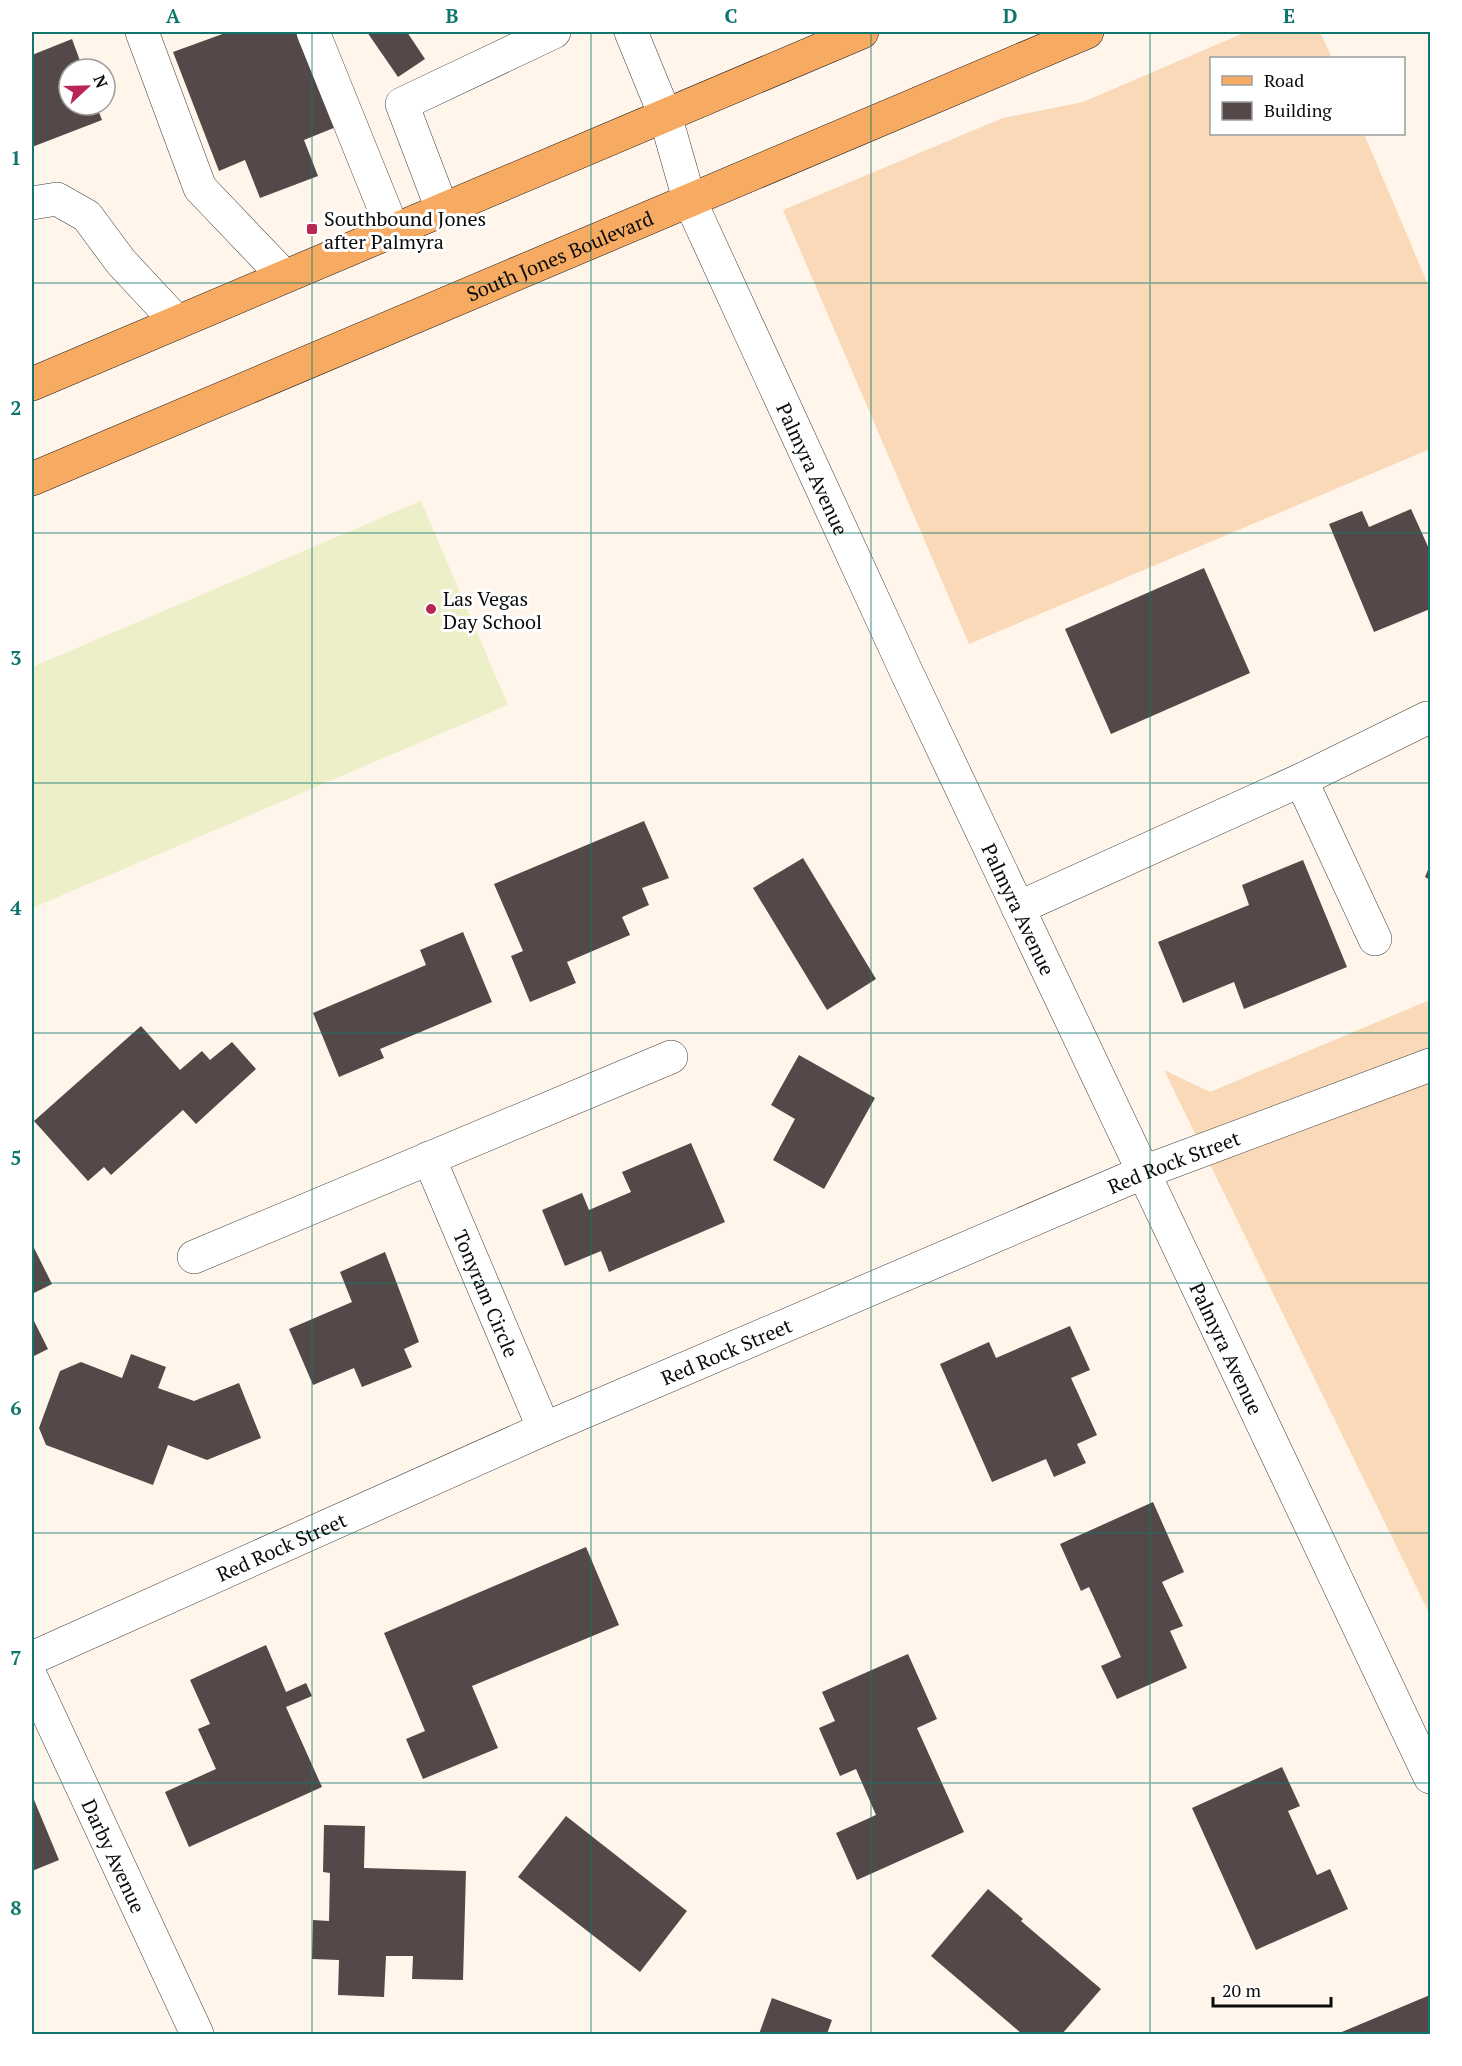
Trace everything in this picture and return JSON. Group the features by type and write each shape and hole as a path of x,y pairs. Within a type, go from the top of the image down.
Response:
{"main road":[{"path":"32,384 862,32"},
{"name":"South Jones Boulevard","path":"32,479 1087,32"}],"street":[{"path":"142,32 200,188 285,276"},
{"path":"313,32 393,230"},
{"path":"442,209 402,104 554,32"},
{"name":"Palmyra Avenue","path":"631,32 665,115 689,199 1018,908 1431,1777"},
{"path":"32,203 57,199 87,216 121,262 177,322"},
{"path":"1018,908 1301,780 1427,718"},
{"path":"1301,780 1375,939"},
{"path":"194,1257 670,1057"},
{"name":"Red Rock Street","path":"32,1658 543,1429 1144,1172 1431,1065"},
{"name":"Tonyram Circle","path":"429,1158 543,1429"},
{"name":"Darby Avenue","path":"32,1679 197,2034"}],"sand":[{"path":"1246,32 1320,32 1332,57 1210,57 1210,135 1364,135 1430,289 1430,449 969,644 783,210 1003,118 1083,102"},
{"path":"1430,1000 1430,1615 1164,1070 1210,1092"}],"green space":[{"path":"421,501 508,705 32,908 32,667"}],"building":[{"path":"228,32 305,32 341,125 304,140 318,176 260,198 245,160 219,171 173,52"},
{"path":"367,32 407,32 425,59 398,77"},
{"path":"72,39 79,57 57,57 57,117 101,117 102,120 32,147 32,55"},
{"path":"1411,509 1430,551 1430,609 1374,632 1329,524 1362,511 1369,527"},
{"path":"1204,568 1250,673 1111,734 1065,629"},
{"path":"644,821 669,878 642,888 649,905 622,917 630,935 567,962 576,983 530,1002 511,956 523,951 494,884"},
{"path":"803,858 876,979 827,1010 753,888"},
{"path":"1303,860 1347,967 1244,1009 1234,982 1183,1003 1158,942 1249,905 1242,885"},
{"path":"1430,865 1430,880 1425,877"},
{"path":"463,932 492,1002 380,1049 384,1058 339,1077 313,1013 426,965 420,950"},
{"path":"141,1026 180,1070 202,1051 210,1060 232,1042 256,1069 196,1124 183,1110 111,1175 104,1167 88,1181 34,1121"},
{"path":"799,1055 875,1098 824,1189 773,1160 795,1119 771,1105"},
{"path":"691,1143 725,1222 609,1272 601,1251 565,1266 542,1210 582,1193 589,1210 631,1192 622,1172"},
{"path":"32,1244 52,1284 32,1294"},
{"path":"385,1252 419,1342 404,1349 412,1367 362,1387 354,1368 313,1385 289,1329 352,1302 340,1272"},
{"path":"32,1317 48,1349 32,1357"},
{"path":"1070,1326 1090,1370 1071,1378 1097,1435 1077,1444 1086,1463 1054,1477 1046,1459 992,1482 940,1364 989,1342 996,1358"},
{"path":"131,1354 166,1367 158,1388 194,1401 239,1383 261,1438 207,1460 168,1445 153,1485 46,1445 39,1428 60,1371 81,1362 122,1378"},
{"path":"1153,1502 1184,1572 1162,1582 1183,1626 1170,1631 1187,1668 1117,1699 1101,1666 1121,1657 1089,1587 1081,1591 1060,1544"},
{"path":"586,1547 619,1625 472,1686 498,1748 423,1779 406,1739 425,1731 384,1633"},
{"path":"266,1645 286,1692 306,1683 312,1696 286,1707 322,1787 189,1847 165,1792 216,1769 198,1729 210,1724 190,1680"},
{"path":"908,1654 937,1719 917,1728 964,1832 857,1880 836,1833 876,1815 856,1769 840,1776 819,1728 835,1721 822,1692"},
{"path":"1282,1767 1300,1806 1288,1811 1317,1875 1330,1869 1348,1909 1256,1950 1192,1808"},
{"path":"32,1795 59,1860 32,1871"},
{"path":"566,1816 687,1911 640,1972 518,1877"},
{"path":"324,1825 365,1826 364,1868 466,1871 463,1980 412,1979 413,1956 386,1956 384,1997 338,1995 339,1960 312,1959 313,1920 329,1921 330,1873 323,1872"},
{"path":"988,1889 1023,1919 1021,1921 1101,1989 1062,2034 1022,2034 931,1956"},
{"path":"1430,1995 1430,2034 1337,2034"},
{"path":"772,1998 832,2020 827,2034 759,2034"}],"place":[{"name":"Southbound Jones after Palmyra","path":"312,229"},
{"name":"Las Vegas Day School","path":"431,609"}]}
